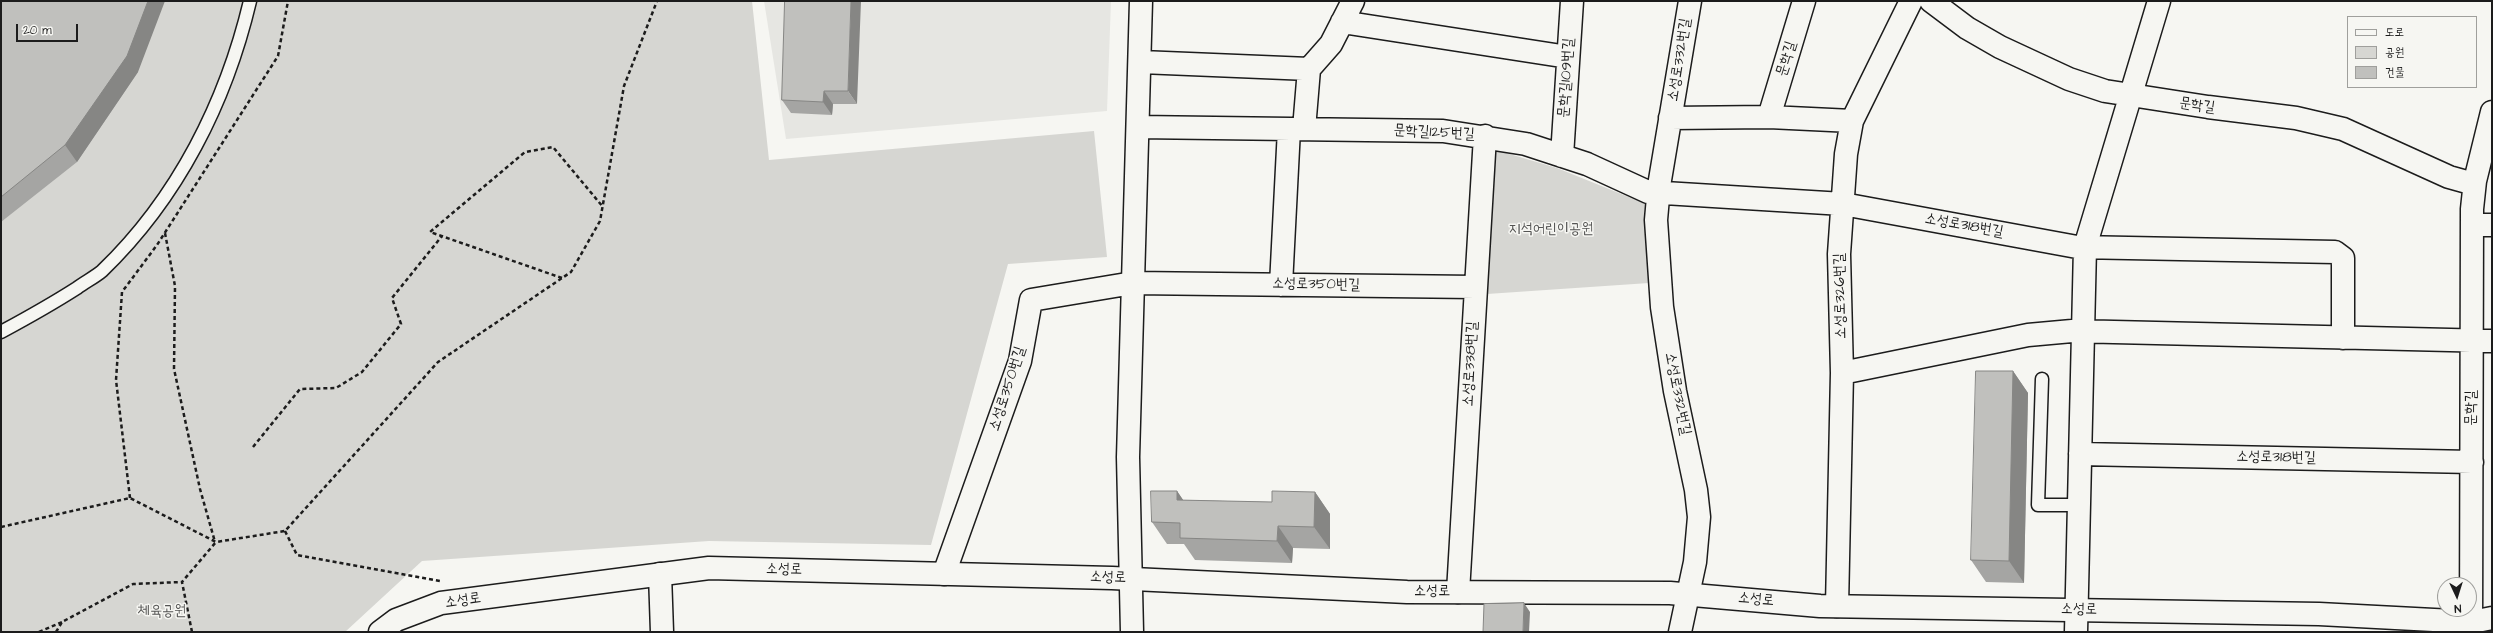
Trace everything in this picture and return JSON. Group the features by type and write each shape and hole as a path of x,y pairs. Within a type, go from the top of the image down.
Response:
{"street":[{"path":"1132,632 1128,457 1142,1"},
{"path":"1281,285 1297,129 1309,69 1331,44 1353,1"},
{"name":"문학길109번길","path":"1562,156 1572,1"},
{"name":"소성로332번길","path":"1680,632 1695,562 1699,516 1696,490 1675,391 1662,307 1656,220 1658,192 1690,1"},
{"name":"문학길","path":"1769,117 1804,1"},
{"name":"소성로326번길","path":"1837,606 1842,373 1839,254 1846,154 1852,121 1911,1"},
{"name":"문학길","path":"1931,1 1967,28 2007,50 2069,79 2105,91 2296,118 2343,129 2449,177 2474,184"},
{"path":"2076,632 2085,247 2132,95 2159,1"},
{"path":"1342,22 1568,57"},
{"path":"1141,62 1309,69"},
{"name":"문학길","path":"2478,624 2472,462 2482,341 2482,225 2474,184 2492,112"},
{"name":"소성로332번길","path":"1670,118 1769,117 1852,121"},
{"name":"문학길125번길","path":"1138,128 1444,131 1485,136 1526,144 1586,164 1648,192 1658,192"},
{"name":"소성로338번길","path":"1458,592 1485,136"},
{"path":"1658,192 1842,204"},
{"name":"소성로318번길","path":"1842,204 2085,247 2335,252 2343,258 2343,338"},
{"name":"소성로350번길","path":"944,574 1020,361 1031,300 1133,283 1475,287"},
{"path":"1842,373 2028,335 2083,331 2482,341"},
{"name":"소성로318번길","path":"2080,454 2472,462"},
{"name":"소성로","path":"380,632 396,620 441,604 709,568 1130,579 1407,592 1688,595 1837,606 2319,614 2478,624"},
{"path":"660,574 662,632"}],"lane":[{"path":"1,332 46,308 101,272 147,220 188,161 216,108 240,44 250,1"},
{"path":"2042,379 2038,505 2079,505"}],"path":[{"path":"130,498 116,380 122,292 165,233 278,56 288,1"},
{"path":"1,527 130,498 216,542 285,531 438,362 571,272 600,221 624,86 657,1"},
{"path":"562,278 430,232 525,152 553,147 603,207"},
{"path":"165,233 175,286 174,369 200,489 216,542"},
{"path":"253,447 300,388 336,388 362,372 401,324 392,298 442,236"},
{"path":"285,531 297,555 444,582"},
{"path":"39,632 62,622 133,584 182,582 216,542"},
{"path":"182,582 192,632"},
{"path":"56,632 62,622"}],"shaded area":[{"path":"764,1 1111,1 1107,111 786,139"}],"green space":[{"name":"체육공원","path":"1,1 752,1 769,160 1094,131 1107,257 1008,264 931,545 709,541 422,561 345,632 1,632"},
{"name":"지석어린이공원","path":"1496,150 1557,168 1646,204 1649,283 1487,294"}],"building":[{"path":"1,1 148,1 127,56 65,145 1,197"},
{"path":"785,1 851,1 848,91 824,91 823,102 782,100"},
{"path":"1976,371 2013,371 2009,561 1971,560"},
{"path":"1151,491 1177,491 1177,500 1272,502 1272,491 1315,492 1314,527 1278,526 1277,541 1180,538 1180,523 1152,522"},
{"path":"1524,603 1523,632 1483,632 1484,604"}]}
